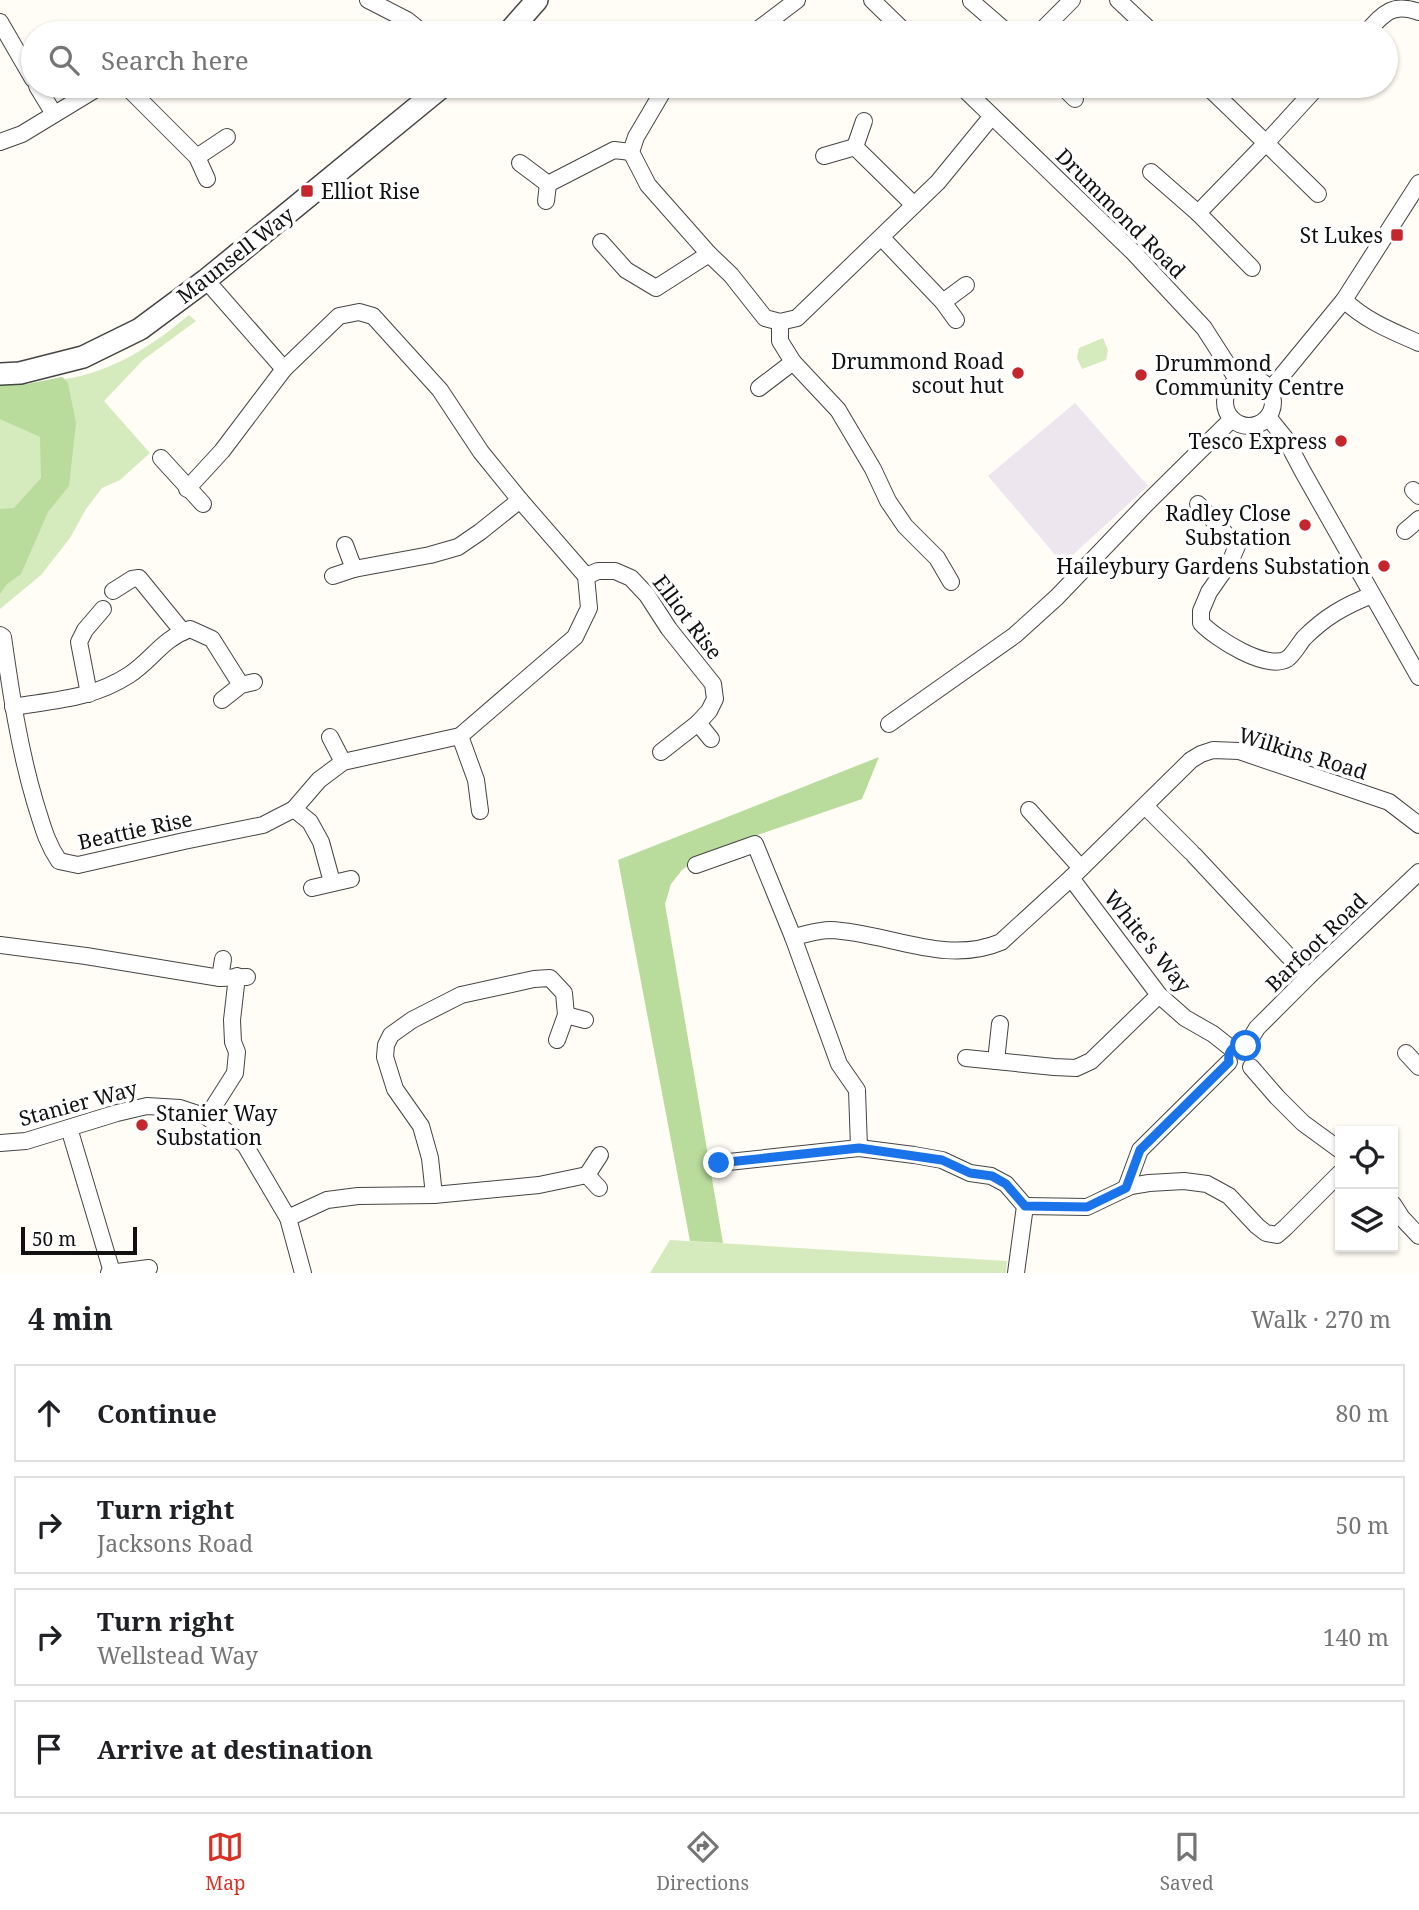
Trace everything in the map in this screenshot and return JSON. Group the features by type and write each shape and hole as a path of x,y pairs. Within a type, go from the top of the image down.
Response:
{"street":[{"path":"368,0 392,5 408,21"},
{"path":"519,21 537,0"},
{"path":"769,21 797,0"},
{"path":"872,0 894,21"},
{"path":"1051,21 1072,0"},
{"path":"1118,0 1140,21"},
{"path":"970,2 993,21"},
{"path":"1377,21 1385,12 1405,7 1419,12"},
{"path":"0,22 21,58"},
{"path":"44,98 54,114"},
{"path":"0,142 22,134 81,98"},
{"path":"138,98 197,157 208,179"},
{"name":"Maunsell Way","path":"0,374 20,373 83,357 140,329 205,280 428,98"},
{"path":"659,98 636,137 631,152 648,185 731,275 765,318 780,322 797,318 939,183 992,117"},
{"name":"Drummond Road","path":"973,98 1134,253 1195,318 1238,381"},
{"path":"1219,98 1318,194"},
{"path":"1198,213 1307,98"},
{"path":"855,147 864,121"},
{"path":"197,157 227,137"},
{"path":"855,147 914,205"},
{"path":"824,156 855,147"},
{"path":"520,163 547,192 614,150 631,152"},
{"path":"1151,172 1198,213 1252,268"},
{"path":"1270,390 1344,300 1419,183"},
{"path":"882,238 943,302 956,320"},
{"path":"601,242 626,270 657,295 709,254"},
{"path":"205,280 284,369"},
{"path":"943,302 966,285"},
{"path":"1344,300 1357,312 1385,329 1419,343"},
{"path":"187,489 222,451 284,369 339,316 359,312 373,316 440,390 481,452 586,576 589,608 575,636 460,736 482,778 480,811"},
{"path":"780,322 780,341 793,362 838,410 873,469 888,501 905,526 937,558 951,582"},
{"path":"759,388 793,362"},
{"path":"1259,380 1270,390 1273,404 1268,417 1257,425 1243,426 1228,413 1225,399 1238,381 1259,380"},
{"path":"1268,417 1285,438 1418,672"},
{"path":"888,724 1016,635 1057,597 1232,419"},
{"path":"161,458 203,504"},
{"path":"333,576 458,547 520,500"},
{"path":"1198,504 1237,546 1200,611 1201,623 1241,652 1273,662 1287,659 1304,638 1331,615 1372,595"},
{"path":"1405,531 1419,519"},
{"path":"345,545 354,569"},
{"name":"Elliot Rise","path":"586,576 598,571 615,570 631,578 648,595 669,629 713,684 715,698 709,711 661,752"},
{"path":"113,591 132,579 139,578 184,632"},
{"path":"89,694 79,642 85,630 103,609"},
{"path":"13,707 89,694 110,686 132,673 172,636 190,629 212,639 248,684 222,700"},
{"name":"Beattie Rise","path":"0,635 3,637 13,707 28,780 48,845 59,861 78,865 263,825 294,809 319,780 342,762 460,736"},
{"path":"698,723 711,739"},
{"path":"330,737 342,762"},
{"name":"Wilkins Road","path":"793,937 829,930 931,949 969,951 988,948 1001,942 1076,873 1191,760 1213,750 1240,751 1389,802 1419,825"},
{"path":"1144,806 1193,853 1308,976"},
{"path":"294,809 310,822 321,842 332,882"},
{"name":"White's Way","path":"1029,810 1076,873 1139,970 1159,995 1185,1018 1213,1034 1236,1052 1232,1067 1240,1071 1251,1067"},
{"path":"696,865 755,844 793,937 839,1064 857,1090 859,1148"},
{"name":"Barfoot Road","path":"1126,1188 1140,1150 1308,976 1417,878"},
{"path":"312,888 351,879"},
{"path":"0,945 235,977"},
{"path":"207,1117 235,1073 237,1052 233,1042 232,1020 235,977 223,960"},
{"path":"433,1195 430,1158 421,1126 395,1089 385,1057 386,1045 391,1035 412,1020 461,995 550,978 564,992 566,1015 557,1040"},
{"path":"966,1058 1076,1068 1091,1061 1159,995"},
{"path":"566,1015 585,1020"},
{"path":"996,1061 1000,1024"},
{"path":"1236,1052 1254,1054 1251,1067 1276,1097 1303,1123 1335,1146"},
{"path":"1406,1053 1419,1067"},
{"name":"Stanier Way","path":"0,1143 26,1141 147,1106 180,1108 207,1117 245,1145 288,1218 303,1273"},
{"path":"69,1128 111,1272 149,1268"},
{"path":"719,1163 859,1148 942,1160 970,1173 992,1176 1006,1184 1025,1206 1087,1207 1126,1188 1184,1181 1207,1184 1229,1196 1257,1226 1266,1233 1276,1235 1335,1178"},
{"path":"288,1218 327,1200 358,1196 433,1195 539,1185 587,1175 600,1155"},
{"path":"587,1175 599,1188"},
{"path":"1016,1273 1025,1206"},
{"path":"1398,1212 1419,1236"}],"shaded area":[{"path":"1075,403 1148,486 1063,564 988,476"}],"green space":[{"path":"189,315 196,321 143,360 104,401 150,453 120,480 102,488 86,509 70,538 41,575 0,609 0,386 62,377 65,379 116,364 147,347"},
{"path":"1103,338 1108,350 1106,360 1082,369 1077,358 1079,348"},
{"path":"62,377 68,383 76,423 69,486 48,512 21,574 7,584 0,594 0,509 14,508 41,478 40,437 0,419 0,386"},
{"path":"879,757 862,799 705,853 682,870 671,884 665,904 723,1243 690,1241 618,860"},
{"path":"670,1240 1007,1261 1006,1273 650,1273"}],"place":[{"name":"Elliot Rise","path":"307,191"},
{"name":"St Lukes","path":"1397,235"},
{"name":"Drummond Road scout hut","path":"1018,373"},
{"name":"Drummond Community Centre","path":"1141,375"},
{"name":"Tesco Express","path":"1341,441"},
{"name":"Radley Close Substation","path":"1305,525"},
{"name":"Haileybury Gardens Substation","path":"1384,566"},
{"name":"Stanier Way Substation","path":"142,1125"}],"route":[{"path":"719,1163 859,1148 942,1160 970,1173 992,1176 1006,1184 1025,1206 1087,1207 1126,1188 1140,1150 1229,1062 1232,1049 1246,1046"}]}
